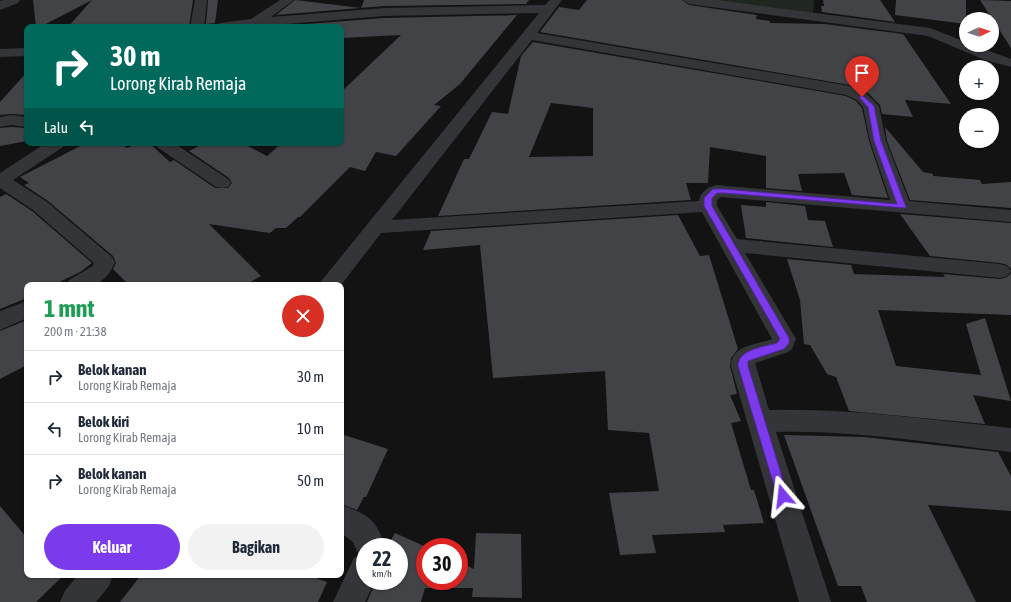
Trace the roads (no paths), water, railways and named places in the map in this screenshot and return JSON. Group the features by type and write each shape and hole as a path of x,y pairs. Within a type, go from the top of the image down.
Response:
{"street":[{"path":"0,6 13,0"},
{"path":"197,24 201,0"},
{"path":"251,24 288,0"},
{"path":"689,0 814,11 930,32 945,37 988,57 1011,63"},
{"path":"258,24 362,12 553,4"},
{"path":"331,282 553,4"},
{"path":"528,35 850,91 871,106 878,141 902,207"},
{"path":"0,53 24,52"},
{"path":"0,122 11,120 24,122"},
{"path":"52,146 1,180 40,206 99,255 105,262 101,271 82,282"},
{"path":"167,146 222,183"},
{"path":"815,602 743,366 743,360 746,357 780,346 784,343 784,338 729,245 708,206 708,198 711,193 724,191 1011,216"},
{"path":"375,227 708,206"},
{"path":"729,245 1000,271"},
{"path":"0,321 24,310"},
{"path":"759,421 815,420 851,422 1011,440"},
{"path":"344,520 354,524 366,534 367,538"},
{"path":"76,602 96,578"},
{"path":"349,602 356,588"}]}
